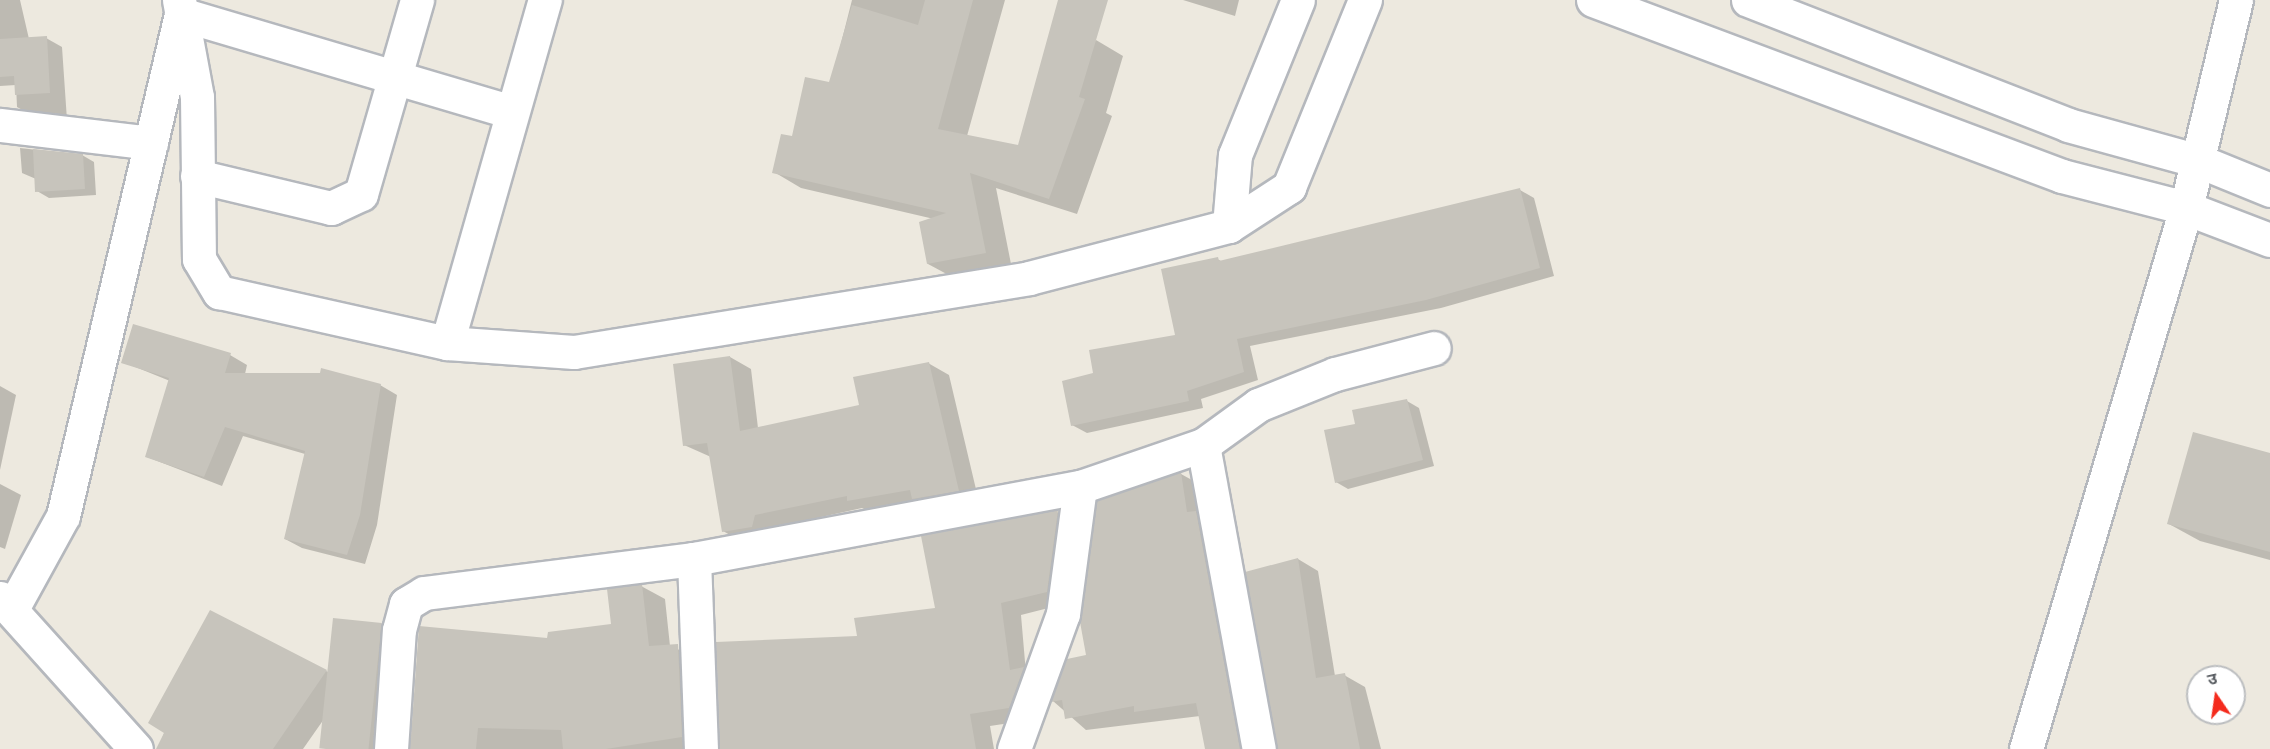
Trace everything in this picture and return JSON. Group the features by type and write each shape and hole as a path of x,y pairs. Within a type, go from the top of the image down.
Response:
{"street":[{"path":"197,176 332,208 361,194 392,80 417,0"},
{"path":"447,343 545,0"},
{"path":"1229,226 1235,155 1299,0"},
{"path":"180,7 196,97 199,259 219,292 447,343 574,351 1029,278 1229,226 1289,187 1365,0"},
{"path":"1593,0 2062,176 2186,208 2270,240"},
{"path":"1748,0 2068,125 2199,161 2270,190"},
{"path":"2026,749 2186,208 2236,0"},
{"path":"180,7 392,80 512,111"},
{"path":"136,749 6,603 63,516 151,143 180,7"},
{"path":"0,125 151,143"},
{"path":"391,749 406,604 424,593 694,559 1080,487 1203,445 1258,405 1335,374 1434,348"},
{"path":"1203,445 1259,749"},
{"path":"1014,749 1063,614 1080,487"},
{"path":"694,559 701,749"}],"building":[{"path":"925,0 973,0 938,129 1018,145 1058,0 1108,0 1079,97 1085,99 1049,199 970,173 986,253 927,264 919,222 946,213 772,173 781,134 792,136 805,77 829,82 852,5 918,25"},
{"path":"47,36 50,93 15,95 14,76 0,77 0,39"},
{"path":"33,149 83,154 85,189 35,192"},
{"path":"1520,188 1540,268 1426,300 1237,339 1244,372 1187,391 1189,401 1071,426 1062,381 1093,373 1089,350 1175,335 1161,269 1218,257 1219,261"},
{"path":"133,324 231,353 225,373 320,373 321,368 381,384 360,515 347,555 284,539 305,451 225,427 204,477 145,457 169,378 121,363"},
{"path":"730,356 740,431 859,405 853,377 929,362 959,491 912,499 910,490 847,501 847,496 755,515 752,527 722,532 707,443 683,446 673,364"},
{"path":"1407,399 1423,460 1335,483 1324,430 1355,424 1352,410"},
{"path":"2193,432 2270,453 2270,552 2167,524"},
{"path":"1181,472 1187,512 1196,511 1240,749 1205,749 1196,703 1134,712 1134,706 1065,719 1062,700 1051,702 1067,659 1086,655 1080,622 1097,501"},
{"path":"1058,510 1047,592 1001,603 1010,670 1024,667 1009,708 970,714 976,749 720,749 716,642 857,636 854,618 935,608 921,536"},
{"path":"1298,558 1316,678 1345,673 1360,749 1277,749 1245,572"},
{"path":"642,584 649,646 678,644 682,737 606,749 563,749 561,730 478,728 476,749 410,749 419,626 547,638 548,632 611,624 607,589"},
{"path":"210,610 327,670 273,749 156,749 164,733 148,723"},
{"path":"333,618 382,623 369,749 319,748"}]}
